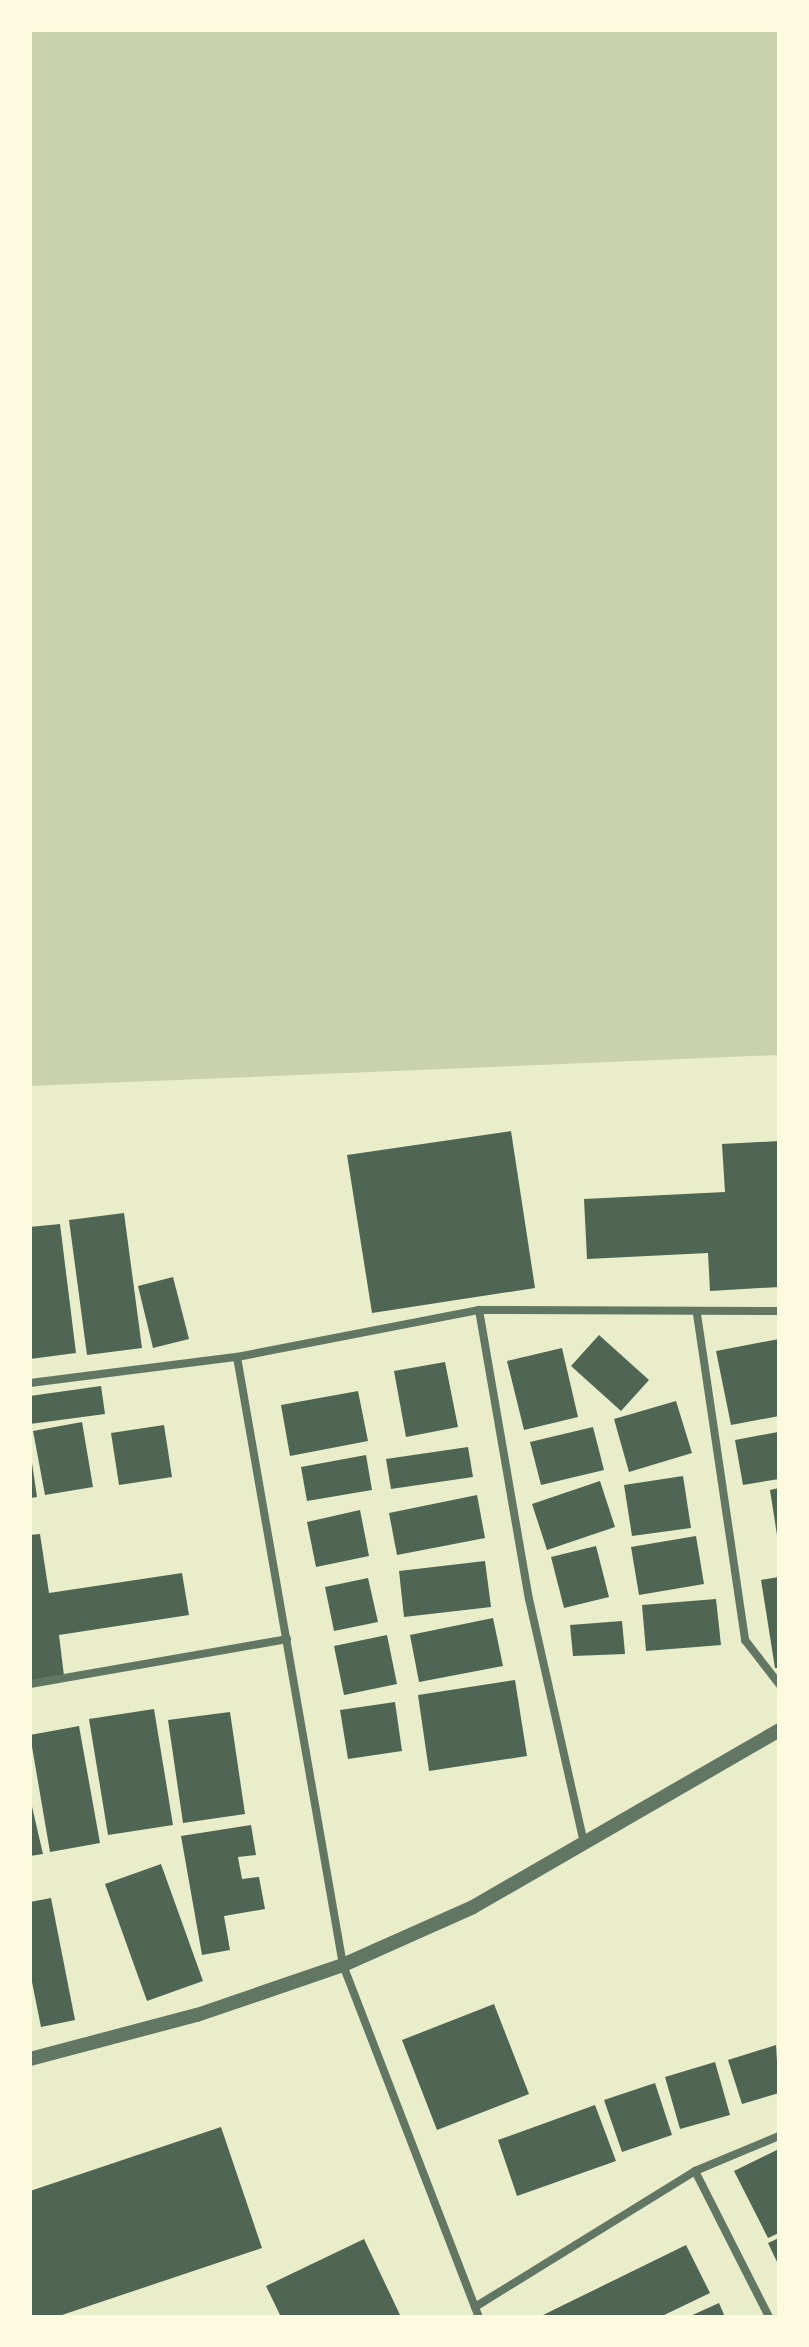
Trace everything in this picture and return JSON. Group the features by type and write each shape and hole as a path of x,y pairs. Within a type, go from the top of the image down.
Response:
{"street":[{"path":"479,1310 529,1599 584,1843"},
{"path":"30,1383 237,1357 479,1310 697,1314 779,1311"},
{"path":"697,1314 745,1640 779,1684"},
{"path":"237,1357 343,1965 479,2317"},
{"path":"30,1684 287,1639"},
{"path":"30,2059 197,2015 343,1965 473,1907 779,1730"},
{"path":"475,2307 695,2171 779,2136"},
{"path":"695,2171 769,2317"}],"green space":[{"path":"30,30 779,30 779,1055 30,1086"}],"building":[{"path":"511,1131 535,1288 372,1313 347,1155"},
{"path":"779,1141 779,1287 710,1291 708,1253 587,1259 584,1199 725,1192 722,1144"},
{"path":"124,1213 142,1348 87,1355 69,1220"},
{"path":"60,1224 76,1353 30,1359 30,1227"},
{"path":"173,1277 189,1339 153,1348 138,1286"},
{"path":"599,1335 649,1380 621,1411 571,1366"},
{"path":"779,1339 779,1416 731,1425 716,1351"},
{"path":"562,1348 578,1417 524,1430 507,1361"},
{"path":"445,1362 458,1427 406,1437 394,1371"},
{"path":"101,1386 105,1414 30,1424 30,1396"},
{"path":"358,1391 368,1441 290,1456 281,1405"},
{"path":"676,1401 692,1453 629,1472 614,1419"},
{"path":"82,1422 93,1487 45,1495 33,1431"},
{"path":"164,1425 172,1477 119,1485 111,1433"},
{"path":"593,1427 604,1470 541,1485 530,1442"},
{"path":"778,1432 779,1479 743,1485 735,1440"},
{"path":"468,1447 473,1477 391,1489 386,1459"},
{"path":"366,1455 372,1490 307,1501 301,1467"},
{"path":"30,1464 37,1497 30,1498"},
{"path":"683,1476 691,1528 632,1536 624,1485"},
{"path":"600,1481 615,1527 547,1550 532,1504"},
{"path":"779,1488 779,1535 777,1535 770,1490"},
{"path":"477,1495 485,1538 397,1555 389,1513"},
{"path":"360,1510 369,1556 316,1567 307,1522"},
{"path":"40,1534 49,1593 182,1573 189,1615 59,1635 64,1676 30,1682 30,1535"},
{"path":"696,1536 704,1584 639,1595 631,1547"},
{"path":"596,1546 609,1597 564,1608 551,1557"},
{"path":"485,1561 491,1607 404,1617 399,1571"},
{"path":"779,1577 779,1668 775,1668 761,1580"},
{"path":"368,1578 378,1622 334,1631 325,1587"},
{"path":"716,1599 721,1645 646,1651 642,1605"},
{"path":"493,1618 503,1666 419,1682 410,1635"},
{"path":"622,1621 625,1654 573,1656 570,1625"},
{"path":"387,1635 397,1684 344,1695 334,1646"},
{"path":"515,1680 527,1756 429,1771 418,1695"},
{"path":"395,1702 402,1751 348,1759 340,1710"},
{"path":"154,1709 173,1825 108,1835 89,1719"},
{"path":"230,1712 245,1814 183,1823 168,1720"},
{"path":"79,1726 100,1843 50,1852 30,1735"},
{"path":"30,1798 43,1854 30,1856"},
{"path":"251,1825 256,1855 238,1857 242,1879 259,1877 265,1909 224,1916 230,1950 202,1955 181,1836"},
{"path":"161,1864 203,1981 147,2001 105,1884"},
{"path":"51,1898 75,2020 41,2027 30,1972 30,1902"},
{"path":"494,2004 529,2094 437,2130 402,2040"},
{"path":"776,2045 779,2093 742,2104 728,2060"},
{"path":"715,2062 730,2115 680,2129 665,2077"},
{"path":"655,2083 672,2135 622,2152 604,2100"},
{"path":"595,2105 616,2161 517,2196 498,2140"},
{"path":"221,2127 262,2248 56,2317 30,2317 30,2191"},
{"path":"779,2149 779,2233 768,2238 734,2171"},
{"path":"779,2238 779,2266 768,2243"},
{"path":"364,2239 401,2317 281,2317 266,2286"},
{"path":"686,2245 710,2293 660,2317 539,2317"},
{"path":"719,2303 725,2317 688,2317"}]}
